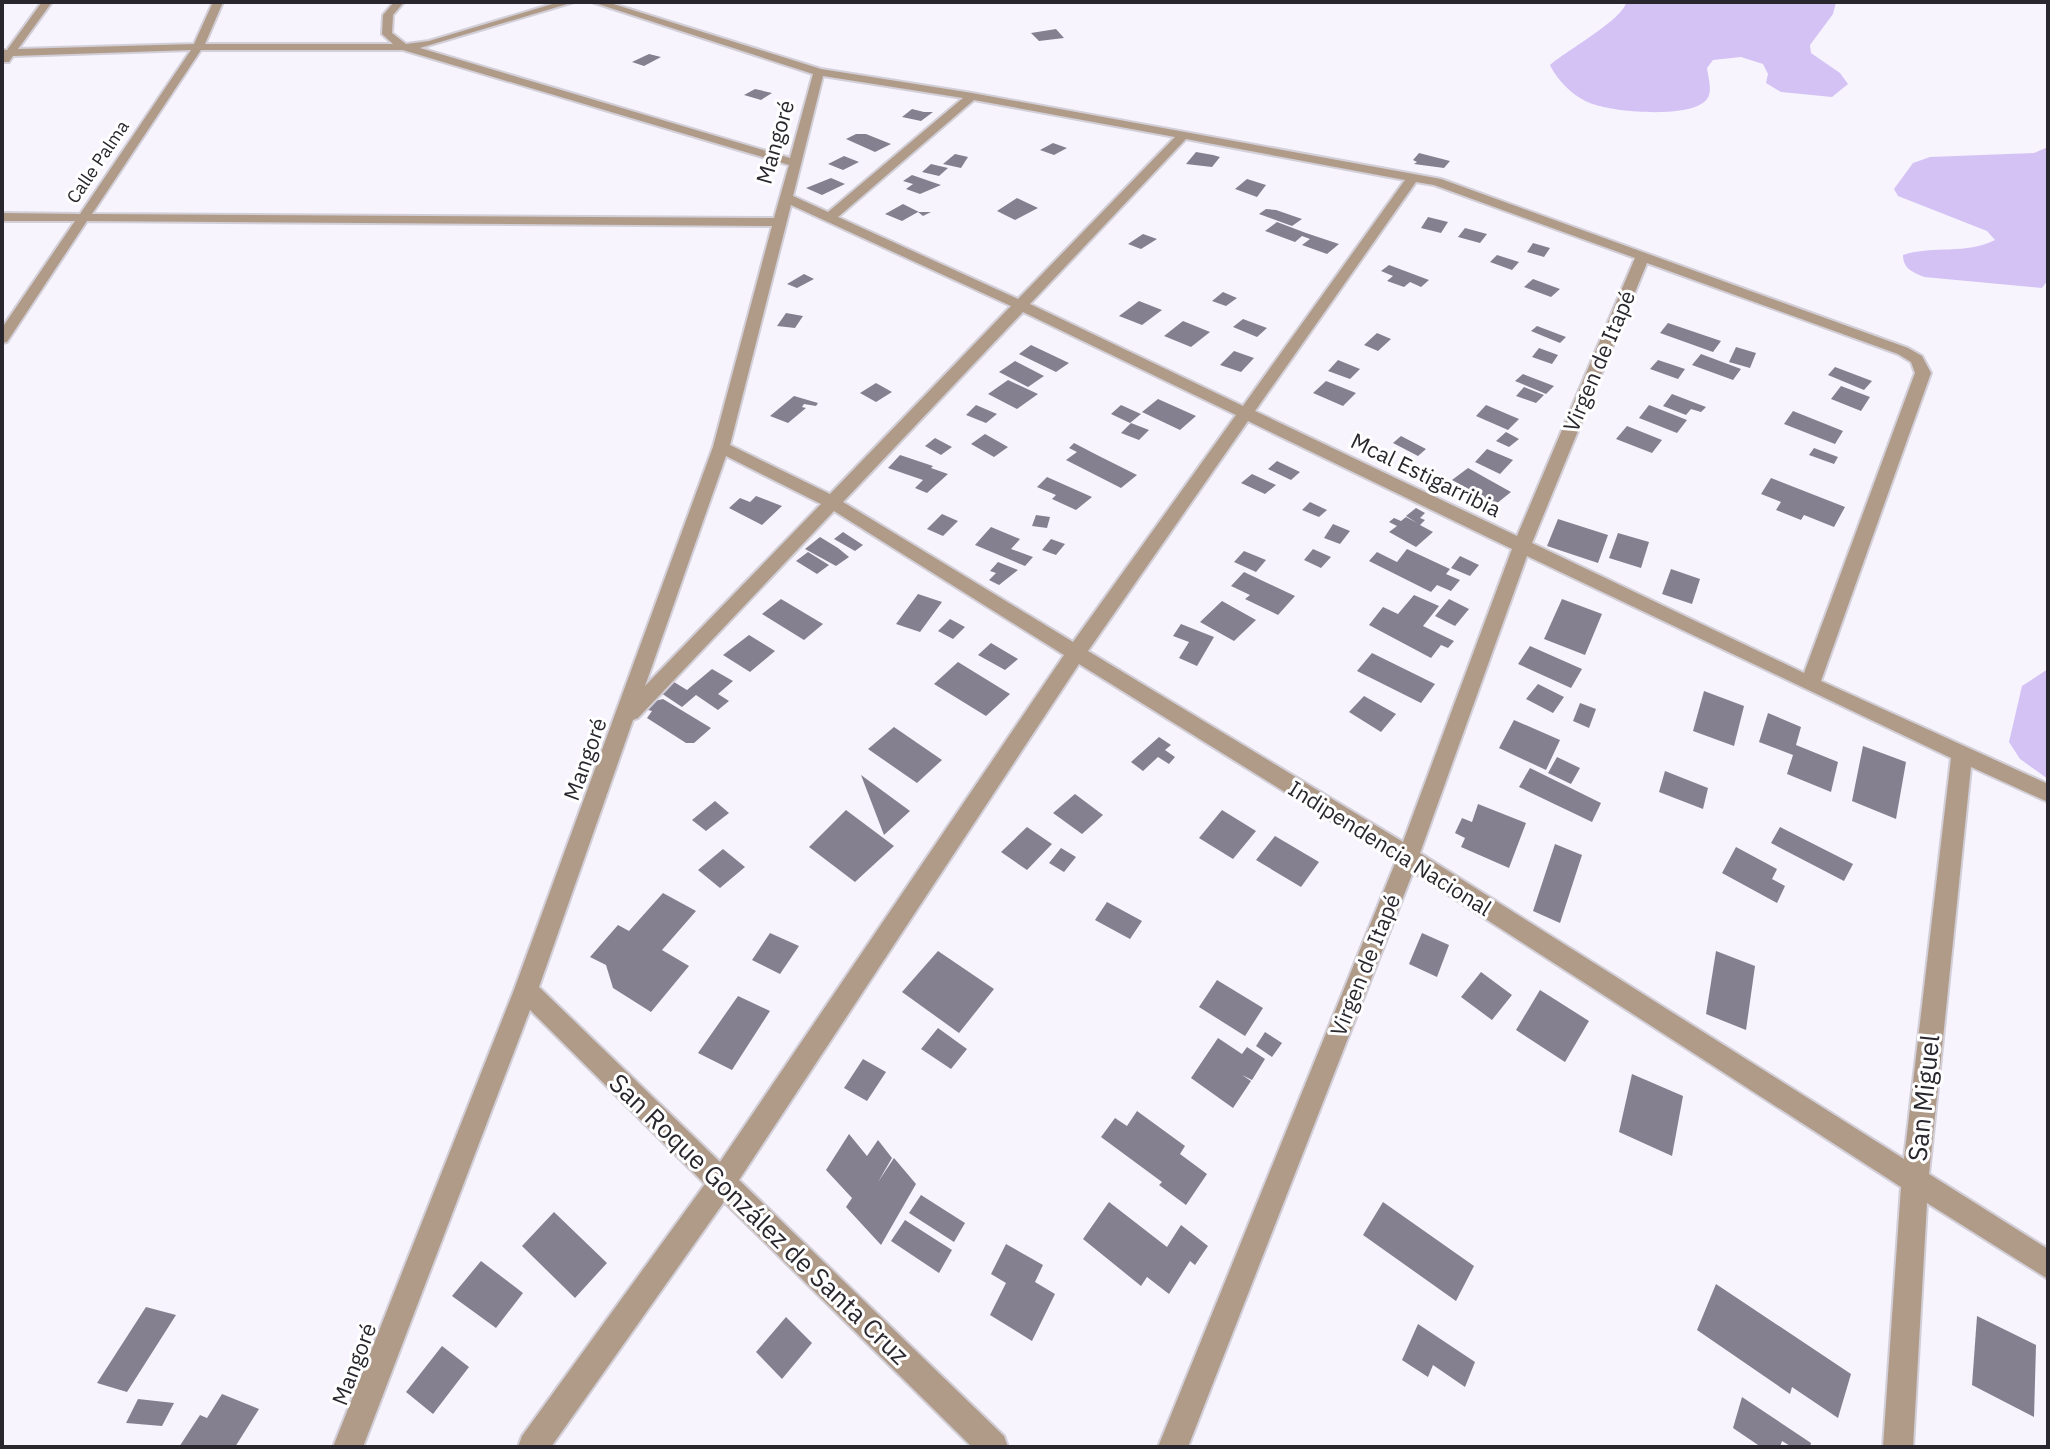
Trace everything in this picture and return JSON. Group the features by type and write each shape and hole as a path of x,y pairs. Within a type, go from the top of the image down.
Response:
{"street":[{"path":"2,64 7,53 47,2"},
{"name":"Calle Palma","path":"2,339 198,47 218,2"},
{"path":"399,2 388,15 387,34 404,47 794,163"},
{"path":"7,53 198,47 404,47 443,40 569,2"},
{"path":"597,2 819,72 972,96 1437,182 1903,351 1922,366 1923,373 1810,684"},
{"name":"Mangoré","path":"348,1447 526,990 626,719 721,447 819,72"},
{"path":"830,217 972,96"},
{"path":"626,719 1184,134"},
{"path":"533,1447 722,1183 1075,654 1413,177"},
{"name":"Mcal Estigarribia","path":"784,197 1022,306 1810,684 2048,793"},
{"path":"2,217 778,222"},
{"name":"Virgen de Itapé","path":"1173,1447 1408,857 1522,546 1642,258"},
{"name":"Indipendencia Nacional","path":"721,447 831,502 1408,857 2048,1265"},
{"name":"San Miguel","path":"1898,1447 1915,1182 1962,751"},
{"name":"San Roque González de Santa Cruz","path":"526,990 993,1447"}],"shaded area":[{"path":"1626,2 1836,2 1833,14 1810,45 1811,53 1840,73 1848,84 1832,97 1781,92 1766,83 1768,74 1763,64 1741,57 1713,60 1707,68 1709,96 1699,105 1686,109 1636,111 1589,103 1569,90 1550,65 1616,17"},
{"path":"2048,147 2048,280 2042,288 1924,277 1907,267 1903,255 1961,249 1995,240 1987,231 1898,196 1894,189 1913,163 1930,157 2034,153"},
{"path":"2048,669 2048,779 2020,759 2009,742 2022,686"}],"building":[{"path":"1056,29 1064,38 1039,41 1031,33"},
{"path":"649,54 661,57 644,66 632,62"},
{"path":"755,89 772,93 761,100 744,95"},
{"path":"912,109 933,112 921,121 902,117"},
{"path":"856,134 866,134 891,144 875,152 846,139"},
{"path":"1053,143 1067,148 1054,155 1040,150"},
{"path":"1196,152 1220,157 1212,167 1186,164"},
{"path":"1419,153 1450,161 1444,168 1414,164 1417,162 1413,160"},
{"path":"955,154 968,157 961,168 943,164"},
{"path":"844,156 859,162 843,170 828,164"},
{"path":"931,164 948,168 939,176 922,172"},
{"path":"912,175 941,185 920,194 906,189 913,184 903,181"},
{"path":"831,178 845,184 822,195 806,188"},
{"path":"1247,179 1266,185 1257,197 1235,189"},
{"path":"1017,198 1038,208 1015,220 997,211"},
{"path":"903,204 919,212 931,212 923,216 918,212 902,221 885,214"},
{"path":"1266,209 1302,219 1292,226 1259,214"},
{"path":"1428,217 1448,222 1441,233 1421,228"},
{"path":"1277,222 1339,244 1327,254 1302,245 1310,239 1302,236 1295,242 1265,231"},
{"path":"1465,228 1487,234 1480,243 1458,237"},
{"path":"1143,234 1157,239 1141,249 1128,244"},
{"path":"1533,243 1550,248 1544,257 1527,252"},
{"path":"1497,255 1519,262 1512,270 1490,262"},
{"path":"1389,265 1429,280 1421,287 1410,282 1404,287 1387,281 1393,276 1381,271"},
{"path":"804,274 814,279 797,288 787,284"},
{"path":"1533,279 1560,289 1551,297 1524,287"},
{"path":"1223,292 1237,298 1226,306 1212,301"},
{"path":"1139,301 1162,310 1142,325 1119,316"},
{"path":"786,313 803,316 795,328 777,326"},
{"path":"1243,319 1267,328 1257,337 1233,327"},
{"path":"1183,321 1210,332 1191,347 1164,336"},
{"path":"1668,323 1721,341 1713,352 1660,333"},
{"path":"1537,326 1566,337 1560,343 1531,331"},
{"path":"1377,333 1391,339 1378,351 1364,345"},
{"path":"1031,345 1069,363 1056,372 1019,354"},
{"path":"1736,347 1756,353 1750,368 1729,362"},
{"path":"1539,348 1558,355 1552,364 1532,357"},
{"path":"1234,351 1254,358 1241,372 1220,365"},
{"path":"1701,354 1741,369 1733,380 1692,365"},
{"path":"1338,360 1360,369 1350,379 1328,371"},
{"path":"1658,360 1685,369 1678,379 1650,369"},
{"path":"1015,361 1044,376 1028,387 999,372"},
{"path":"1835,367 1872,381 1864,390 1828,375"},
{"path":"1523,374 1554,386 1546,394 1515,381"},
{"path":"1008,380 1038,394 1017,409 988,394"},
{"path":"1326,381 1356,393 1343,406 1313,393"},
{"path":"876,383 892,392 876,402 860,393"},
{"path":"1841,386 1870,397 1861,411 1831,399"},
{"path":"1524,387 1544,395 1536,403 1516,396"},
{"path":"1672,394 1706,407 1701,412 1691,409 1686,415 1663,406"},
{"path":"794,396 818,403 816,406 804,404 802,407 806,408 788,423 770,416"},
{"path":"1158,399 1196,416 1180,430 1142,412"},
{"path":"976,405 997,414 986,423 966,415"},
{"path":"1121,405 1141,414 1130,423 1111,414"},
{"path":"1486,405 1519,419 1508,430 1476,416"},
{"path":"1649,405 1687,420 1677,433 1639,418"},
{"path":"1793,411 1843,431 1835,444 1784,424"},
{"path":"1131,423 1149,430 1139,440 1121,433"},
{"path":"1627,426 1662,440 1652,453 1616,439"},
{"path":"1506,432 1519,439 1509,447 1496,441"},
{"path":"985,434 1008,447 994,457 971,444"},
{"path":"1401,436 1426,449 1418,456 1393,443"},
{"path":"935,438 952,447 941,455 925,446"},
{"path":"1074,443 1137,475 1121,488 1066,460 1077,452 1069,448"},
{"path":"1814,448 1838,457 1834,464 1809,455"},
{"path":"1487,449 1513,460 1500,474 1475,462"},
{"path":"900,455 948,474 927,493 915,488 923,480 888,468"},
{"path":"1277,461 1300,472 1291,480 1268,469"},
{"path":"1468,468 1511,492 1496,504 1452,480"},
{"path":"1252,474 1276,485 1265,494 1241,483"},
{"path":"1047,477 1092,497 1076,510 1052,499 1056,495 1037,487"},
{"path":"1771,478 1845,507 1834,527 1804,515 1801,520 1776,510 1781,502 1761,494"},
{"path":"756,496 782,506 762,525 729,508 740,498 750,502"},
{"path":"1310,502 1327,510 1319,517 1302,510"},
{"path":"1416,508 1425,513 1420,518 1425,520 1420,525 1433,532 1416,547 1389,532 1397,526 1389,522 1394,518 1401,521 1406,517 1417,523 1406,516"},
{"path":"942,514 958,521 943,536 927,529"},
{"path":"1036,515 1050,517 1047,528 1032,526"},
{"path":"1558,519 1608,535 1598,563 1547,546"},
{"path":"1333,524 1350,531 1340,544 1324,538"},
{"path":"991,527 1020,539 1011,549 1033,557 1025,566 975,545"},
{"path":"843,532 863,545 855,551 834,539"},
{"path":"1618,533 1649,542 1641,568 1609,558"},
{"path":"820,537 849,557 836,566 805,549"},
{"path":"1051,539 1065,544 1056,555 1042,550"},
{"path":"1313,549 1331,557 1321,568 1304,560"},
{"path":"1407,549 1450,569 1446,574 1460,580 1451,591 1437,585 1431,592 1369,561 1377,552 1397,562"},
{"path":"1244,551 1266,560 1256,572 1234,562"},
{"path":"808,552 829,565 817,574 796,561"},
{"path":"1460,556 1479,565 1470,576 1451,568"},
{"path":"998,562 1018,570 999,585 989,580 996,573 990,571"},
{"path":"1671,569 1700,579 1692,604 1662,594"},
{"path":"1244,572 1295,596 1278,615 1245,599 1250,595 1231,586"},
{"path":"918,594 942,602 920,632 896,624"},
{"path":"1414,595 1439,606 1423,626 1454,641 1448,648 1441,645 1431,658 1369,625 1383,607 1398,614"},
{"path":"781,599 823,624 804,640 762,614"},
{"path":"1449,599 1469,609 1455,626 1435,616"},
{"path":"1562,599 1602,614 1585,655 1544,639"},
{"path":"1222,601 1256,620 1234,641 1200,622"},
{"path":"950,619 965,627 953,639 938,631"},
{"path":"1181,624 1214,637 1197,666 1179,658 1189,642 1173,636"},
{"path":"749,635 775,651 750,672 723,655"},
{"path":"991,643 1018,659 1005,670 978,655"},
{"path":"1530,646 1582,669 1571,688 1518,664"},
{"path":"1372,653 1435,684 1421,703 1357,671"},
{"path":"958,662 1010,694 986,716 934,684"},
{"path":"712,669 733,681 718,694 729,701 718,710 696,695 682,707 661,693 674,682 687,690"},
{"path":"1538,684 1564,697 1553,713 1526,699"},
{"path":"1704,691 1744,706 1734,746 1693,731"},
{"path":"1364,696 1396,714 1381,732 1349,712"},
{"path":"663,699 711,728 694,743 686,743 647,718 652,711 644,709 646,703"},
{"path":"1580,703 1596,709 1589,728 1573,721"},
{"path":"1768,713 1801,727 1796,745 1838,762 1831,792 1787,774 1793,755 1759,742"},
{"path":"1514,720 1560,740 1546,770 1499,748"},
{"path":"894,727 942,760 917,783 868,749"},
{"path":"1159,737 1171,745 1165,750 1175,757 1169,764 1158,757 1143,771 1131,762"},
{"path":"1863,746 1906,762 1896,819 1852,801"},
{"path":"1557,757 1580,768 1571,784 1548,773"},
{"path":"1530,768 1601,803 1592,822 1519,787"},
{"path":"1665,771 1708,788 1703,809 1659,792"},
{"path":"861,775 910,811 884,835"},
{"path":"1075,794 1103,815 1082,834 1053,813"},
{"path":"715,801 729,813 706,831 692,820"},
{"path":"1478,804 1526,823 1509,868 1461,847 1465,838 1455,833 1462,818 1472,822"},
{"path":"846,810 894,846 855,882 809,847"},
{"path":"1222,810 1256,831 1233,859 1199,838"},
{"path":"1027,827 1052,844 1027,870 1001,852"},
{"path":"1780,827 1853,864 1844,881 1771,843"},
{"path":"1275,836 1319,862 1301,887 1256,860"},
{"path":"1555,844 1582,855 1560,923 1533,911"},
{"path":"1736,847 1777,869 1772,879 1785,886 1777,903 1722,873"},
{"path":"1061,848 1076,857 1064,872 1049,863"},
{"path":"723,849 745,867 720,888 698,870"},
{"path":"663,893 696,911 662,950 689,966 651,1012 613,988 606,965 590,957 618,925 629,931"},
{"path":"1107,902 1142,921 1130,939 1095,920"},
{"path":"770,933 799,946 780,974 752,960"},
{"path":"1422,933 1449,945 1437,977 1409,964"},
{"path":"938,951 994,989 959,1033 902,992"},
{"path":"1716,951 1755,966 1746,1030 1706,1014"},
{"path":"1481,972 1512,995 1492,1020 1461,997"},
{"path":"1217,980 1263,1008 1245,1036 1199,1007"},
{"path":"1540,990 1589,1021 1565,1062 1516,1030"},
{"path":"738,996 770,1011 732,1070 698,1053"},
{"path":"938,1028 967,1049 951,1069 921,1049"},
{"path":"1265,1032 1282,1043 1272,1057 1256,1046"},
{"path":"1218,1038 1242,1054 1247,1047 1265,1059 1252,1080 1242,1075 1251,1081 1233,1108 1191,1078"},
{"path":"863,1059 886,1072 867,1101 844,1088"},
{"path":"1632,1074 1683,1096 1672,1156 1619,1132"},
{"path":"1137,1111 1185,1146 1180,1154 1207,1174 1186,1205 1159,1185 1162,1182 1101,1137 1115,1118 1127,1126"},
{"path":"849,1134 867,1156 878,1140 892,1158 878,1182 894,1158 916,1184 881,1245 846,1207 852,1198 826,1170"},
{"path":"921,1195 965,1223 954,1242 909,1213"},
{"path":"1109,1202 1167,1247 1181,1225 1208,1246 1195,1265 1190,1261 1169,1294 1147,1277 1141,1286 1083,1239"},
{"path":"1383,1202 1474,1266 1456,1301 1363,1235"},
{"path":"554,1212 607,1263 575,1298 522,1246"},
{"path":"905,1220 952,1250 939,1273 891,1241"},
{"path":"1006,1244 1043,1265 1035,1282 1055,1294 1032,1341 990,1315 1006,1283 991,1274"},
{"path":"481,1261 523,1293 496,1328 452,1296"},
{"path":"1716,1284 1851,1374 1838,1418 1792,1387 1790,1394 1697,1330"},
{"path":"146,1307 176,1315 127,1392 97,1383"},
{"path":"1977,1316 2036,1345 2034,1417 1972,1385"},
{"path":"786,1317 812,1343 782,1379 756,1352"},
{"path":"1418,1324 1475,1362 1465,1387 1433,1365 1428,1377 1402,1360"},
{"path":"442,1346 469,1367 433,1414 406,1392"},
{"path":"222,1394 259,1409 235,1447 179,1447 200,1415 207,1418"},
{"path":"1742,1397 1811,1443 1810,1447 1792,1447 1782,1441 1780,1447 1761,1447 1733,1428"},
{"path":"138,1399 174,1403 162,1426 126,1423"}]}
